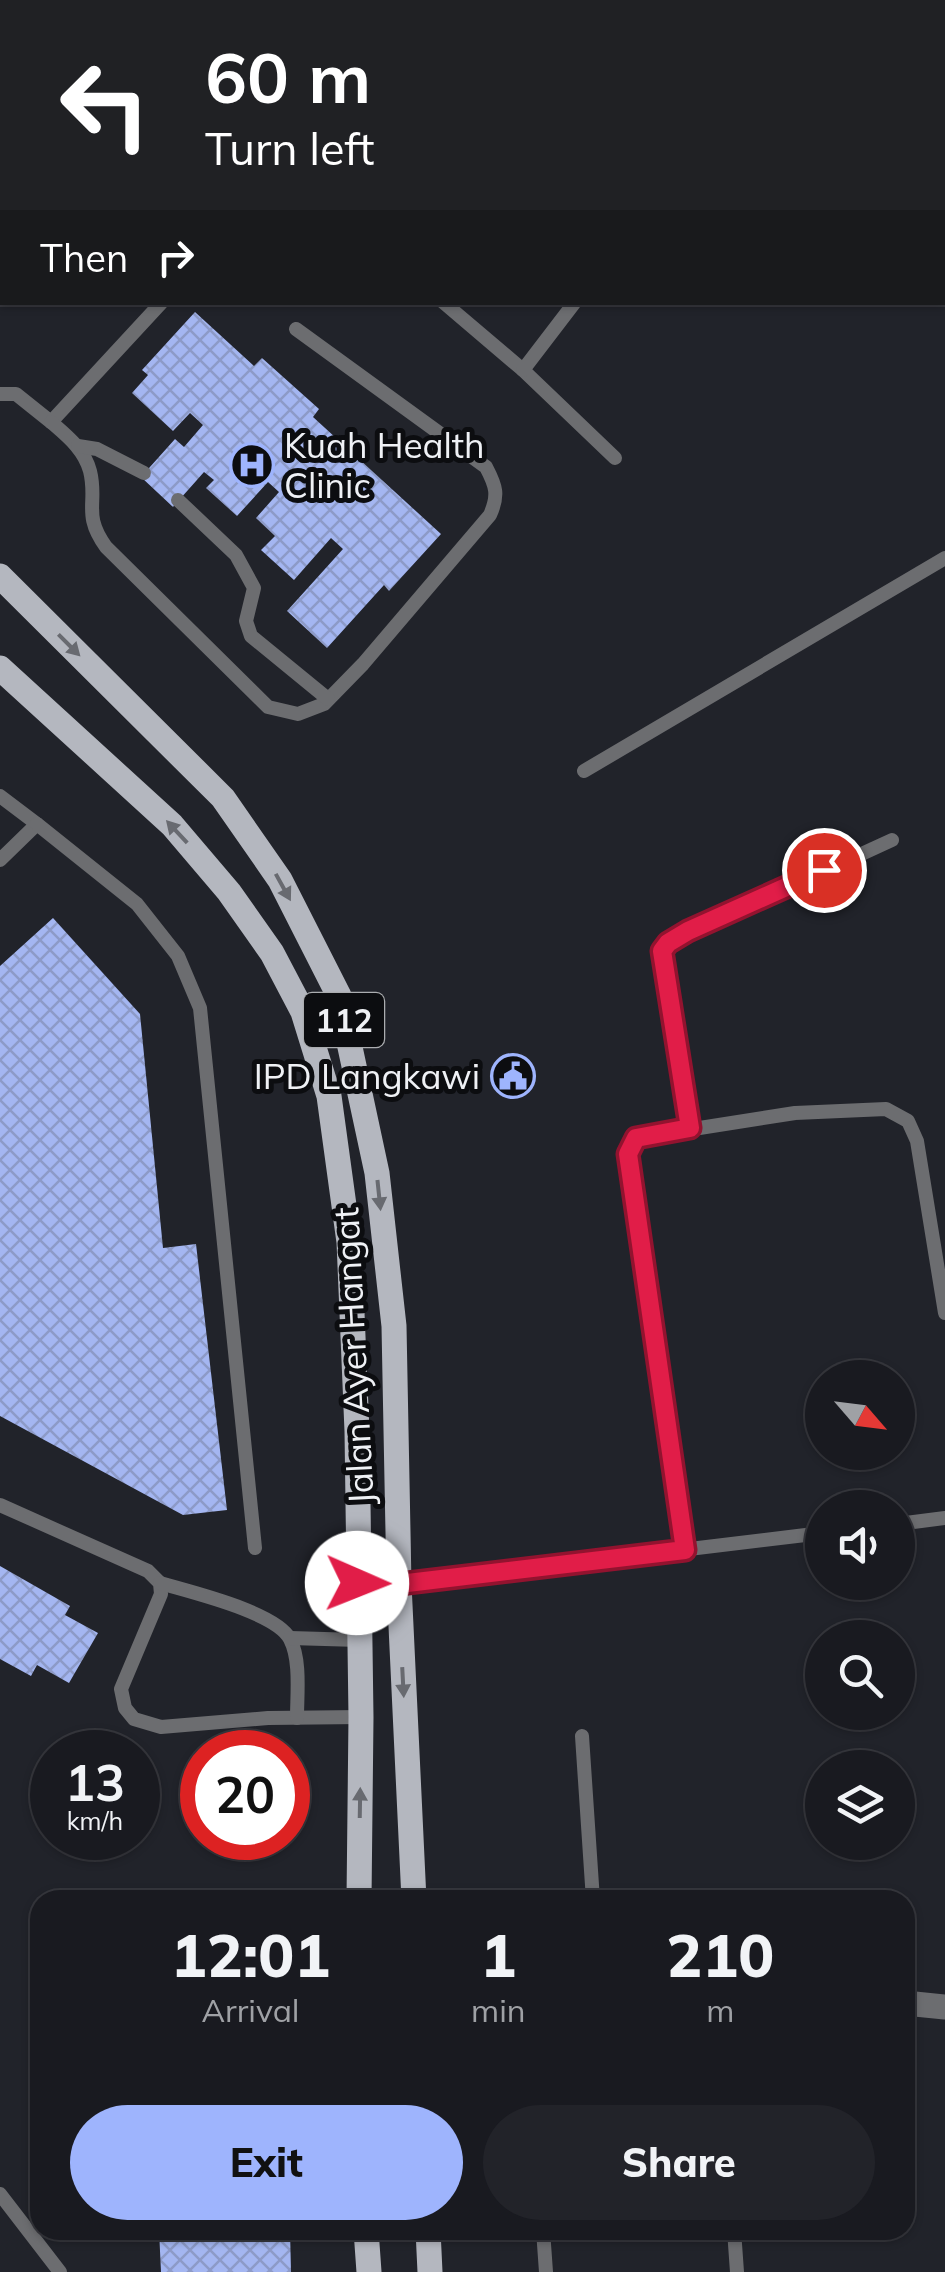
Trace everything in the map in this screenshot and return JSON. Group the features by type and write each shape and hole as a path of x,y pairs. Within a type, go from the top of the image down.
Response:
{"main road":[{"name":"Jalan Ayer Hangat","path":"0,576 223,798 280,880 339,996 377,1173 394,1326 399,1584 414,1890"},
{"name":"Jalan Ayer Hangat","path":"0,668 172,825 229,892 272,953 303,1012 329,1096 349,1242 357,1432 362,1717 359,1890"},
{"path":"367,2240 369,2272"},
{"path":"428,2240 430,2272"}],"street":[{"path":"915,2003 945,2006"}],"lane":[{"path":"51,422 159,305"},
{"path":"447,305 524,370 615,458"},
{"path":"524,370 572,305"},
{"path":"0,394 16,394 78,446 90,473 93,529 106,547 268,707 298,714 328,699 364,664 490,515 497,487 486,467 296,328"},
{"path":"78,446 96,449 144,473"},
{"path":"178,500 236,555 254,588 246,622 251,636 328,699"},
{"path":"584,771 945,558"},
{"path":"0,796 137,904 178,956 200,1008 254,1548"},
{"path":"0,860 36,824"},
{"path":"690,1128 661,959 668,943 892,840"},
{"path":"685,1550 628,1154 636,1138 796,1112 886,1109 908,1120 917,1141 945,1313"},
{"path":"0,1504 148,1571 160,1583 242,1608 280,1628 290,1638 296,1661 297,1718"},
{"path":"915,1522 945,1518"},
{"path":"357,1583 399,1584 805,1535"},
{"path":"160,1583 161,1594 121,1689 125,1708 134,1719 161,1727 362,1717"},
{"path":"290,1638 359,1640"},
{"path":"582,1736 592,1890"},
{"path":"0,2194 30,2233"},
{"path":"35,2240 60,2272"},
{"path":"544,2240 546,2272"},
{"path":"734,2240 736,2272"}],"building":[{"path":"195,312 254,366 262,358 319,409 313,417 441,534 389,591 384,585 327,648 287,611 343,549 331,538 294,580 261,550 275,536 256,518 279,492 268,482 237,516 206,488 214,480 204,472 173,507 141,477 175,439 184,447 203,425 190,413 173,431 132,393 148,375 142,370"},
{"path":"53,918 140,1014 163,1248 196,1244 227,1510 183,1515 0,1416 0,966"},
{"path":"0,1566 70,1606 65,1615 98,1633 69,1683 37,1665 31,1676 0,1659"},
{"path":"159,2240 290,2240 291,2272 161,2272"}],"place":[{"name":"Kuah Health Clinic","path":"252,465"},
{"name":"IPD Langkawi","path":"513,1076"}],"route":[{"path":"357,1583 399,1584 685,1550 628,1154 636,1138 690,1128 662,951 688,931 824,870"}]}
